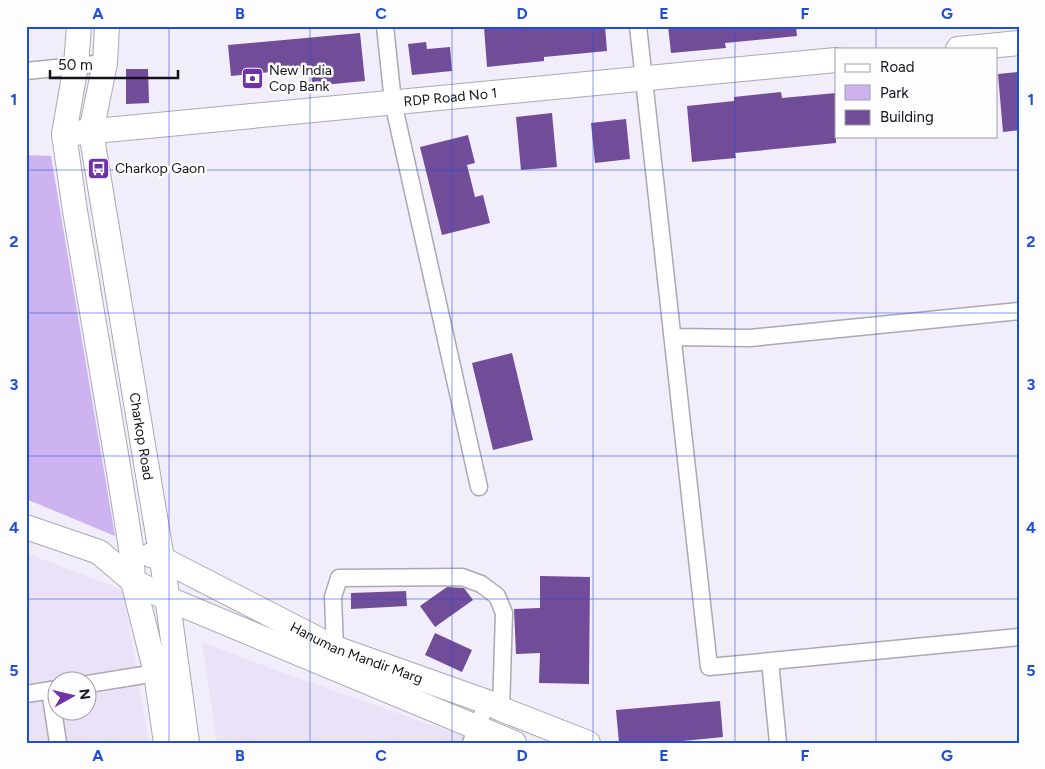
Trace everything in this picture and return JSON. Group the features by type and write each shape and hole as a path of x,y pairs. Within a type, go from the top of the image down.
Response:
{"street":[{"name":"Charkop Road","path":"79,26 76,65 64,134 131,548 133,581 156,673 166,743"},
{"name":"Charkop Road","path":"108,26 104,63 92,132 162,559 187,743"},
{"path":"385,26 393,102 479,487"},
{"path":"638,26 709,667 1019,637"},
{"path":"968,48 1019,43"},
{"name":"RDP Road No 1","path":"64,134 835,60"},
{"path":"26,70 104,63"},
{"path":"673,338 750,338 1019,311"},
{"path":"26,527 99,552 133,581 166,598 474,735 514,743"},
{"path":"99,552 131,548"},
{"name":"Hanuman Mandir Marg","path":"131,548 162,559 335,648 494,705 588,743"},
{"path":"335,648 333,597 339,578 462,577 480,584 497,596 504,613 494,705 474,735"},
{"path":"770,661 778,743"},
{"path":"98,682 156,673"},
{"path":"26,694 48,691"},
{"path":"56,722 58,743"}],"shaded area":[{"path":"26,553 123,590 149,743 26,743"},
{"path":"202,642 275,670 483,743 217,743"}],"green space":[{"path":"26,155 51,156 115,536 26,499"}],"building":[{"path":"605,26 607,51 544,57 544,61 487,67 484,27"},
{"path":"668,26 796,26 797,36 725,43 726,48 671,53"},
{"path":"360,33 365,81 312,86 311,68 231,76 228,45"},
{"path":"426,42 427,49 450,47 452,71 412,75 408,44"},
{"path":"126,69 148,69 149,103 126,104"},
{"path":"1019,72 1019,130 1003,132 998,74"},
{"path":"781,92 782,98 835,93 836,143 735,153 736,158 692,162 687,106 734,101 734,97"},
{"path":"552,113 557,167 521,170 516,117"},
{"path":"626,119 630,159 595,163 591,123"},
{"path":"468,135 475,163 467,165 475,197 483,195 490,223 442,235 420,147"},
{"path":"512,353 533,440 493,450 472,363"},
{"path":"540,576 590,577 589,684 539,683 540,653 516,654 514,609 540,608"},
{"path":"447,587 464,588 473,600 435,627 420,606"},
{"path":"406,591 407,606 351,609 351,593"},
{"path":"435,633 472,650 462,672 425,655"},
{"path":"720,701 723,737 663,743 619,743 616,710"}],"place":[{"name":"New India Cop Bank","path":"253,78"},
{"name":"Charkop Gaon","path":"99,168"}]}
